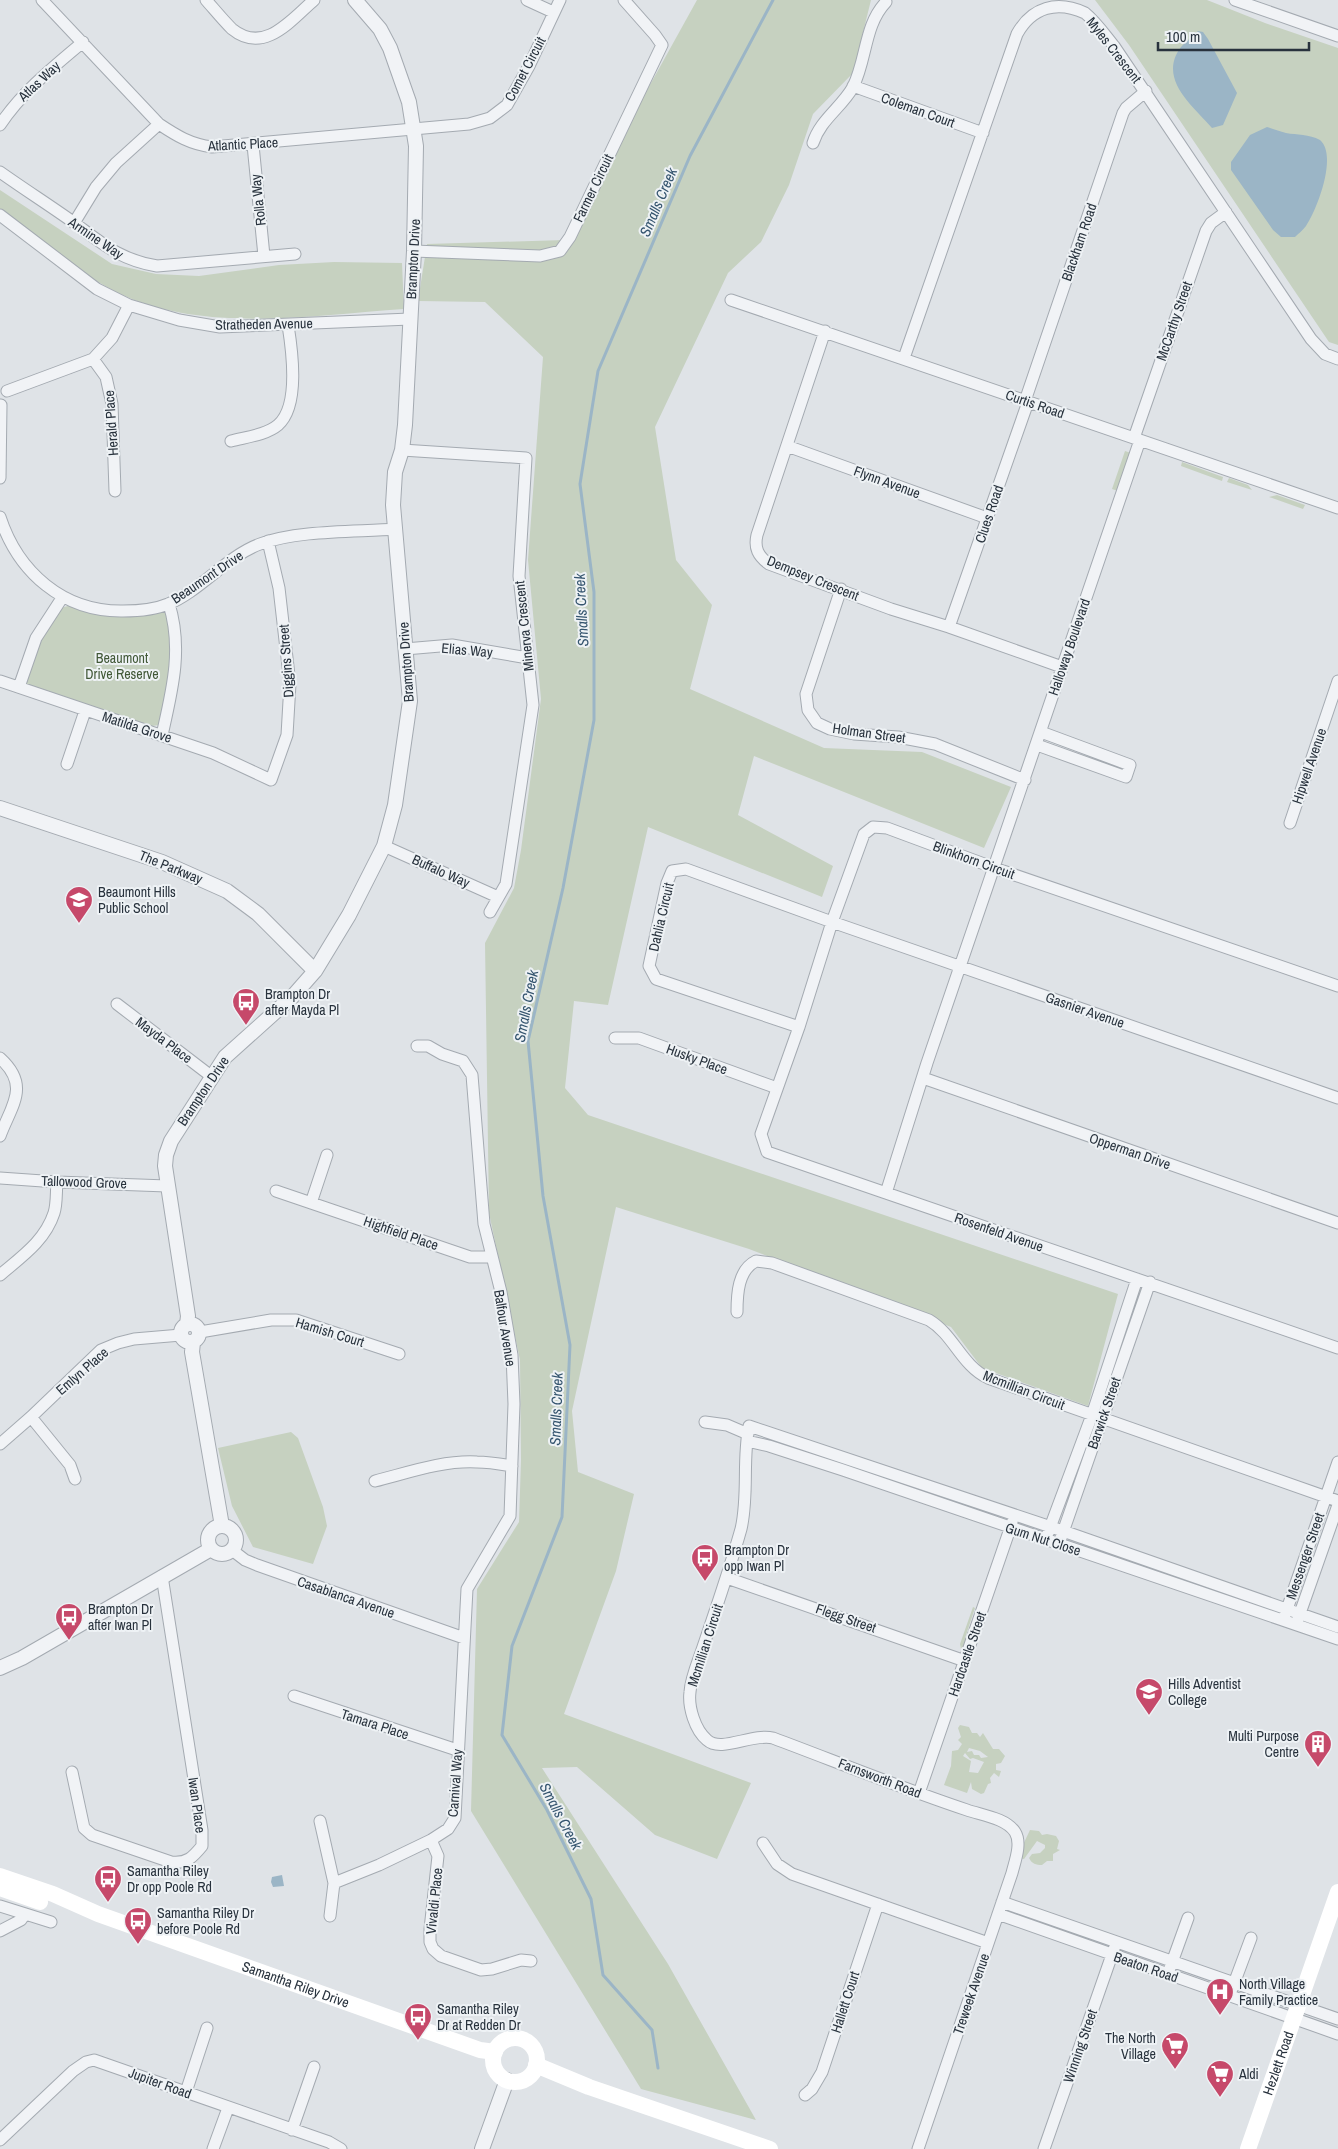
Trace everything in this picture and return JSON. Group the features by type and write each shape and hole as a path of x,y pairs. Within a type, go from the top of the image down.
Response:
{"main road":[{"name":"Samantha Riley Drive","path":"0,1876 53,1894 98,1914 480,2050 494,2052"},
{"name":"Samantha Riley Drive","path":"0,1888 52,1906 98,1914"},
{"name":"Hezlett Road","path":"1248,2149 1338,1892"},
{"path":"508,2039 522,2039 532,2046 535,2052 536,2065 534,2071 526,2079 515,2082 507,2080 495,2069 493,2064 494,2052 498,2046 508,2039"},
{"path":"536,2065 589,2087 770,2149"}],"street":[{"name":"Atlantic Place","path":"42,0 159,124 180,139 193,145 212,148 414,129"},
{"path":"206,0 233,29 248,38 260,39 276,34 314,0"},
{"name":"Brampton Drive","path":"222,1526 192,1352 167,1186 166,1154 171,1141 211,1076 233,1048 293,996 315,971 349,915 384,846 395,806 410,701 393,505 396,472 402,450 414,251 417,160 409,102 390,48 380,29 355,0"},
{"path":"527,0 554,12"},
{"name":"Comet Circuit","path":"414,129 469,124 490,118 507,105 529,66 560,0"},
{"name":"Farmer Circuit","path":"414,251 540,256 560,251 570,237 662,45 656,35 624,0"},
{"path":"1235,0 1338,36"},
{"path":"813,142 821,126 853,86 876,13 886,2"},
{"name":"Myles Crescent","path":"904,358 1017,34 1032,12 1049,5 1067,5 1085,14 1114,46 1311,339 1325,354 1338,359"},
{"name":"Atlas Way","path":"0,125 31,86 83,42"},
{"name":"Coleman Court","path":"853,86 983,133"},
{"name":"Blackham Road","path":"1026,401 1123,113 1126,108 1146,91"},
{"path":"74,223 96,187 116,163 159,124"},
{"name":"Rolla Way","path":"252,145 264,256"},
{"name":"Armine Way","path":"0,172 74,223 102,245 119,256 138,263 157,266 295,254"},
{"name":"McCarthy Street","path":"1137,439 1206,231 1210,223 1226,212"},
{"name":"Stratheden Avenue","path":"0,215 97,289 129,305 179,320 220,326 288,325 410,319"},
{"name":"Curtis Road","path":"731,300 1338,508"},
{"path":"0,478 1,406 7,399 3,388 93,359 112,338 129,305"},
{"path":"231,441 266,432 278,425 288,413 292,392 292,366 288,325"},
{"name":"Dempsey Crescent","path":"825,331 757,535 755,543 759,555 769,564 891,609 949,626 1062,668"},
{"name":"Herald Place","path":"93,359 106,377 112,404 115,492"},
{"name":"Clues Road","path":"949,626 988,518 1026,401"},
{"name":"Halloway Boulevard","path":"962,966 1037,745 1137,439"},
{"name":"Flynn Avenue","path":"787,446 988,518"},
{"name":"Minerva Crescent","path":"402,450 526,458 519,576 533,705 506,884 490,912"},
{"name":"Beaumont Drive","path":"0,517 10,541 40,580 62,598 112,612 135,611 169,604 246,550 268,541 287,536 396,529"},
{"name":"Diggins Street","path":"268,541 279,588 290,684 286,735 271,780"},
{"name":"Holman Street","path":"841,590 806,694 808,710 817,723 830,729 854,734 898,737 935,744 1025,780"},
{"path":"19,687 36,638 62,598"},
{"path":"162,735 174,685 176,661 172,616 169,604"},
{"name":"Elias Way","path":"405,649 452,645 528,658"},
{"name":"Matilda Grove","path":"0,681 213,753 271,780"},
{"name":"Hipwell Avenue","path":"1290,823 1338,681"},
{"path":"67,764 85,711"},
{"path":"1037,745 1126,777 1130,765 1041,732"},
{"name":"The Parkway","path":"0,808 146,856 188,873 227,892 258,914 315,971"},
{"name":"Blinkhorn Circuit","path":"777,1088 799,1028 832,922 864,834 873,827 887,828 1338,986"},
{"name":"Buffalo Way","path":"384,846 498,897"},
{"name":"Dahlia Circuit","path":"799,1028 656,978 649,966 667,883 672,871 686,869 832,922"},
{"name":"Gasnier Avenue","path":"832,922 1338,1098"},
{"path":"886,1193 962,966"},
{"name":"Mayda Place","path":"117,1004 211,1076"},
{"name":"Husky Place","path":"615,1038 639,1038 777,1088"},
{"name":"Balfour Avenue","path":"416,1046 428,1046 442,1054 464,1061 472,1075 484,1224 501,1292 512,1355 514,1404 510,1516 467,1589 464,1638"},
{"path":"0,1058 14,1074 17,1093 12,1112 0,1136"},
{"name":"Opperman Drive","path":"923,1078 1338,1224"},
{"name":"Rosenfeld Avenue","path":"777,1088 761,1134 767,1152 1338,1348"},
{"path":"311,1203 327,1155"},
{"name":"Tallowood Grove","path":"0,1178 167,1186"},
{"path":"0,1275 40,1240 47,1230 54,1212 56,1182"},
{"name":"Highfield Place","path":"276,1191 470,1256 491,1257"},
{"name":"Mcmillian Circuit","path":"737,1312 737,1294 746,1269 756,1261 772,1263 929,1320 946,1333 961,1356 979,1374 1338,1501"},
{"name":"Barwick Street","path":"1060,1545 1137,1279"},
{"name":"Barwick Street","path":"1046,1540 1150,1282"},
{"name":"Hamish Court","path":"190,1333 272,1320 296,1320 399,1354"},
{"name":"Emlyn Place","path":"0,1444 32,1418 101,1350 134,1339 190,1333"},
{"path":"32,1418 70,1465 75,1480"},
{"name":"Gum Nut Close","path":"705,1422 727,1425 748,1434 1063,1531 1338,1627"},
{"name":"Mcmillian Circuit","path":"737,1742 719,1746 706,1739 693,1714 689,1698 692,1681 727,1578 744,1512 748,1434"},
{"name":"Gum Nut Close","path":"748,1434 769,1446 1338,1639"},
{"path":"374,1481 452,1463 476,1461 512,1466"},
{"name":"Messenger Street","path":"1283,1621 1338,1462"},
{"name":"Messenger Street","path":"1296,1626 1338,1505"},
{"name":"Hardcastle Street","path":"919,1793 1015,1516"},
{"path":"222,1526 228,1528 235,1536 235,1544 232,1550 219,1554 211,1549 209,1542 211,1533 222,1526"},
{"path":"0,1668 22,1658 211,1549"},
{"name":"Casablanca Avenue","path":"232,1550 245,1560 257,1565 464,1638"},
{"name":"Iwan Place","path":"72,1772 84,1828 92,1835 171,1862 182,1863 193,1857 202,1846 202,1830 162,1576"},
{"name":"Flegg Street","path":"727,1578 965,1660"},
{"name":"Carnival Way","path":"334,1883 379,1865 448,1830 454,1818 464,1638"},
{"name":"Tamara Place","path":"294,1696 457,1750"},
{"name":"Farnsworth Road","path":"737,1742 759,1736 773,1738 919,1793 1003,1822 1014,1831 1017,1838"},
{"path":"320,1821 334,1883 330,1916"},
{"name":"Treweek Avenue","path":"918,2149 1002,1902 1016,1856 1017,1838"},
{"name":"Vivaldi Place","path":"431,1840 438,1856 430,1930 432,1950 441,1956 482,1970 492,1969 521,1960 531,1962"},
{"path":"763,1843 777,1864 792,1874 988,1943"},
{"name":"Beaton Road","path":"1002,1902 1234,1984 1297,2012"},
{"name":"Hallett Court","path":"805,2095 812,2089 822,2072 878,1904"},
{"path":"0,1906 50,1922"},
{"path":"0,1931 21,1920 25,1914"},
{"name":"Beaton Road","path":"998,1914 1230,1995 1297,2012"},
{"path":"1168,1974 1188,1918"},
{"path":"1230,1995 1251,1938"},
{"name":"Winning Street","path":"1044,2149 1116,1943"},
{"path":"1297,2012 1338,2019"},
{"path":"1297,2012 1338,2034"},
{"path":"186,2092 207,2028"},
{"name":"Jupiter Road","path":"0,2140 73,2071 86,2062 94,2060 328,2142 341,2149"},
{"path":"292,2130 314,2067"},
{"path":"482,2149 507,2080"},
{"path":"214,2149 228,2108"}],"green space":[{"path":"697,0 871,0 853,73 813,114 789,185 761,242 728,273 655,427 676,560 712,605 690,689 824,748 922,752 1011,787 984,848 754,756 738,815 833,866 822,897 648,827 608,1005 574,1001 565,1088 588,1115 1118,1294 1088,1406 982,1368 951,1327 749,1249 616,1207 572,1411 578,1472 634,1494 616,1571 564,1714 751,1783 717,1859 655,1835 577,1767 542,1768 668,1964 756,2120 641,2089 471,1811 477,1589 519,1522 521,1460 520,1360 489,1213 485,943 514,888 521,850 541,699 528,560 543,357 485,302 418,301 427,244 564,240"},
{"path":"1095,0 1207,0 1265,23 1338,48 1338,345 1329,342 1129,45"},
{"path":"0,190 112,264 156,274 199,276 279,265 334,262 402,263 404,309 263,319 227,318 157,307 108,288 60,256 0,209"},
{"path":"1125,451 1131,453 1118,491 1112,489"},
{"path":"1182,462 1223,477 1222,481 1181,466"},
{"path":"1229,478 1248,485 1252,490 1227,482"},
{"path":"1277,495 1305,505 1303,509 1269,497"},
{"name":"Beaumont Drive Reserve","path":"71,605 106,616 117,617 163,611 167,614 170,620 172,672 159,725 152,726 25,686 40,637 61,608"},
{"path":"291,1432 298,1438 323,1507 327,1526 313,1564 253,1547 232,1506 218,1448"},
{"path":"973,1607 975,1608 965,1638 968,1639 961,1649 960,1644"},
{"path":"960,1725 969,1727 972,1733 977,1733 980,1737 983,1733 993,1749 999,1749 1005,1756 1001,1763 996,1764 996,1770 1001,1771 999,1777 994,1773 990,1778 991,1783 988,1784 984,1793 981,1794 972,1789 971,1782 967,1793 944,1785 951,1766 952,1751 958,1750 962,1744 958,1740 961,1737 958,1728","holes":["969,1748 980,1751 988,1757 981,1758 979,1755 974,1755 972,1751 967,1752","965,1753 970,1759 973,1758 984,1762 978,1773 969,1772 971,1761 963,1756"]},
{"path":"1030,1830 1039,1831 1042,1835 1056,1836 1059,1841 1057,1849 1060,1850 1053,1854 1053,1861 1047,1861 1042,1865 1031,1862 1029,1858 1032,1854 1040,1853 1045,1848 1045,1845 1037,1841 1024,1859 1018,1858"}],"water":[{"path":"1198,31 1203,32 1208,39 1237,93 1223,125 1212,128 1180,91 1175,81 1173,70 1175,59 1181,47"},
{"path":"1267,127 1286,133 1316,138 1325,147 1327,158 1326,170 1320,196 1306,226 1295,237 1281,237 1273,230 1231,170 1231,162 1250,135"},
{"path":"282,1875 284,1886 273,1887 272,1877"}],"waterway":[{"name":"Smalls Creek","path":"658,2068 652,2030 603,1975 591,1899 547,1810 502,1735 512,1646 562,1517 570,1345 543,1196 528,1041 563,888 594,720 594,592 580,484 598,371 690,156 773,0"}],"place":[{"name":"Beaumont Hills Public School","path":"79,924"},
{"name":"Brampton Dr after Mayda Pl","path":"246,1026"},
{"name":"Brampton Dr opp Iwan Pl","path":"705,1582"},
{"name":"Brampton Dr after Iwan Pl","path":"69,1641"},
{"name":"Hills Adventist College","path":"1149,1716"},
{"name":"Multi Purpose Centre","path":"1318,1768"},
{"name":"Samantha Riley Dr opp Poole Rd","path":"108,1903"},
{"name":"Samantha Riley Dr before Poole Rd","path":"138,1945"},
{"name":"North Village Family Practice","path":"1220,2016"},
{"name":"Samantha Riley Dr at Redden Dr","path":"418,2041"},
{"name":"The North Village","path":"1175,2070"},
{"name":"Aldi","path":"1220,2098"}]}
